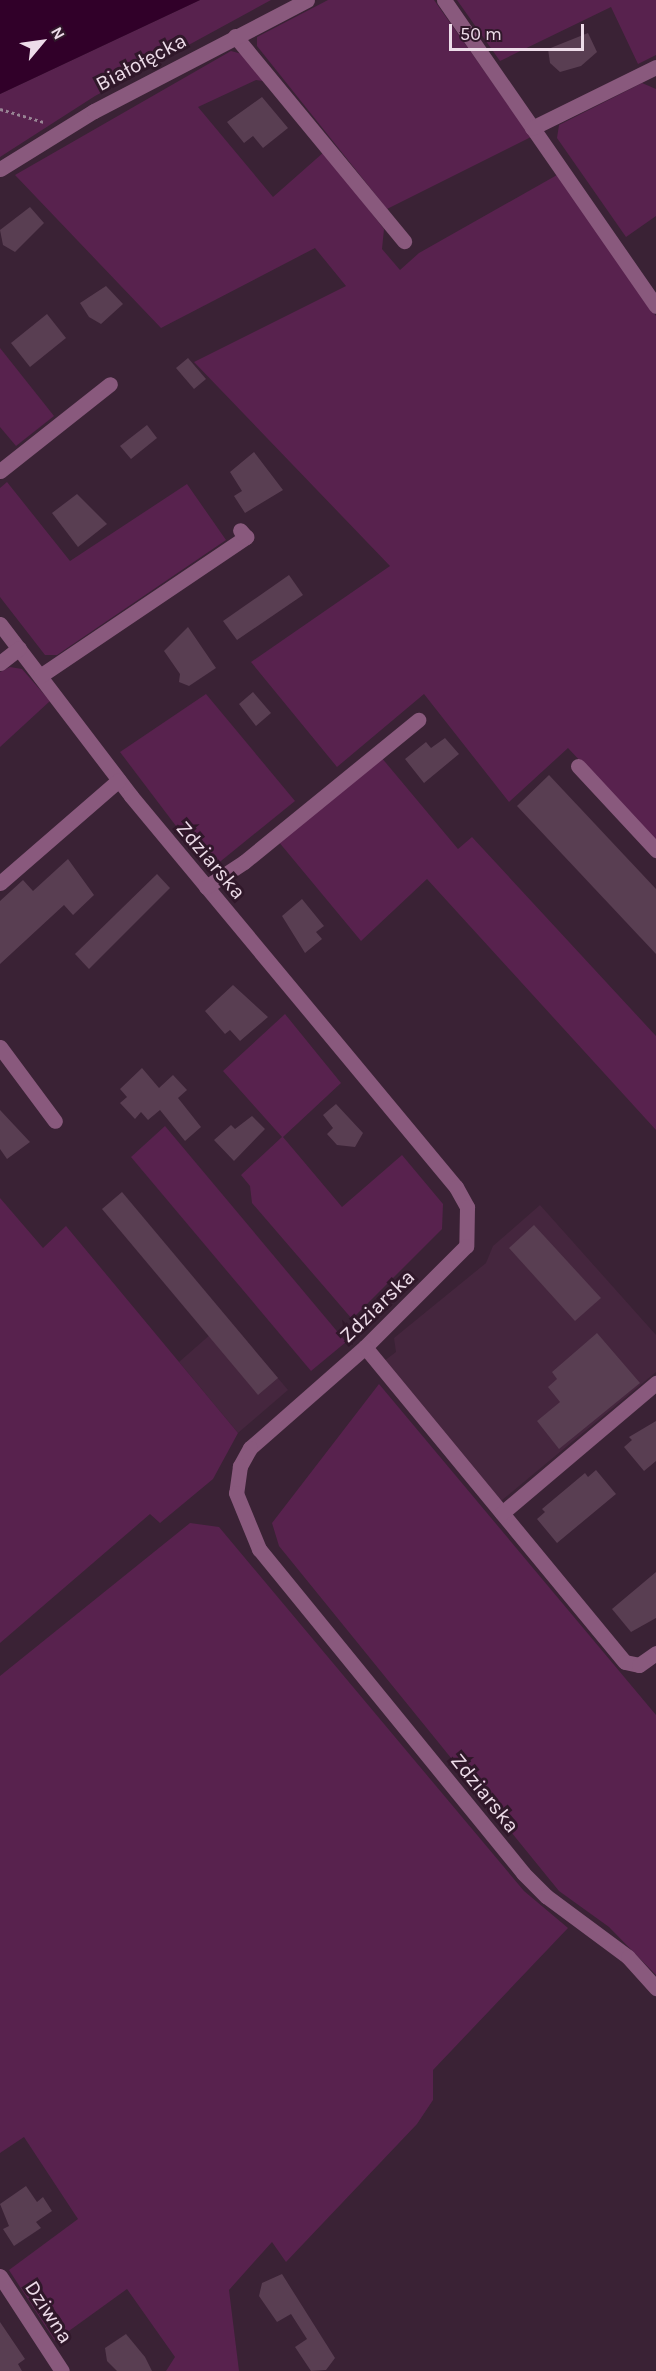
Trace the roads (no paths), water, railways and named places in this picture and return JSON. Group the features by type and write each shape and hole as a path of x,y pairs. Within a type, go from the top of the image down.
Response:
{"street":[{"name":"Białołęcka","path":"0,169 60,130 307,0"},
{"path":"444,0 656,306"},
{"path":"235,36 404,241"},
{"path":"532,128 656,68"},
{"path":"0,471 110,384"},
{"path":"40,676 246,537 240,530"},
{"name":"Zdziarska","path":"0,624 118,780 456,1187 467,1207 466,1246 365,1347 250,1448 240,1466 236,1493 242,1515 260,1549 523,1873 546,1896 628,1957 656,1988"},
{"path":"0,663 19,648"},
{"path":"206,887 244,862 418,720"},
{"path":"578,766 656,850"},
{"path":"0,884 118,780"},
{"path":"0,1047 55,1121"},
{"path":"365,1347 625,1662 639,1665 656,1653"},
{"path":"502,1513 656,1383"},
{"name":"Dziwna","path":"0,2276 62,2371"}]}
